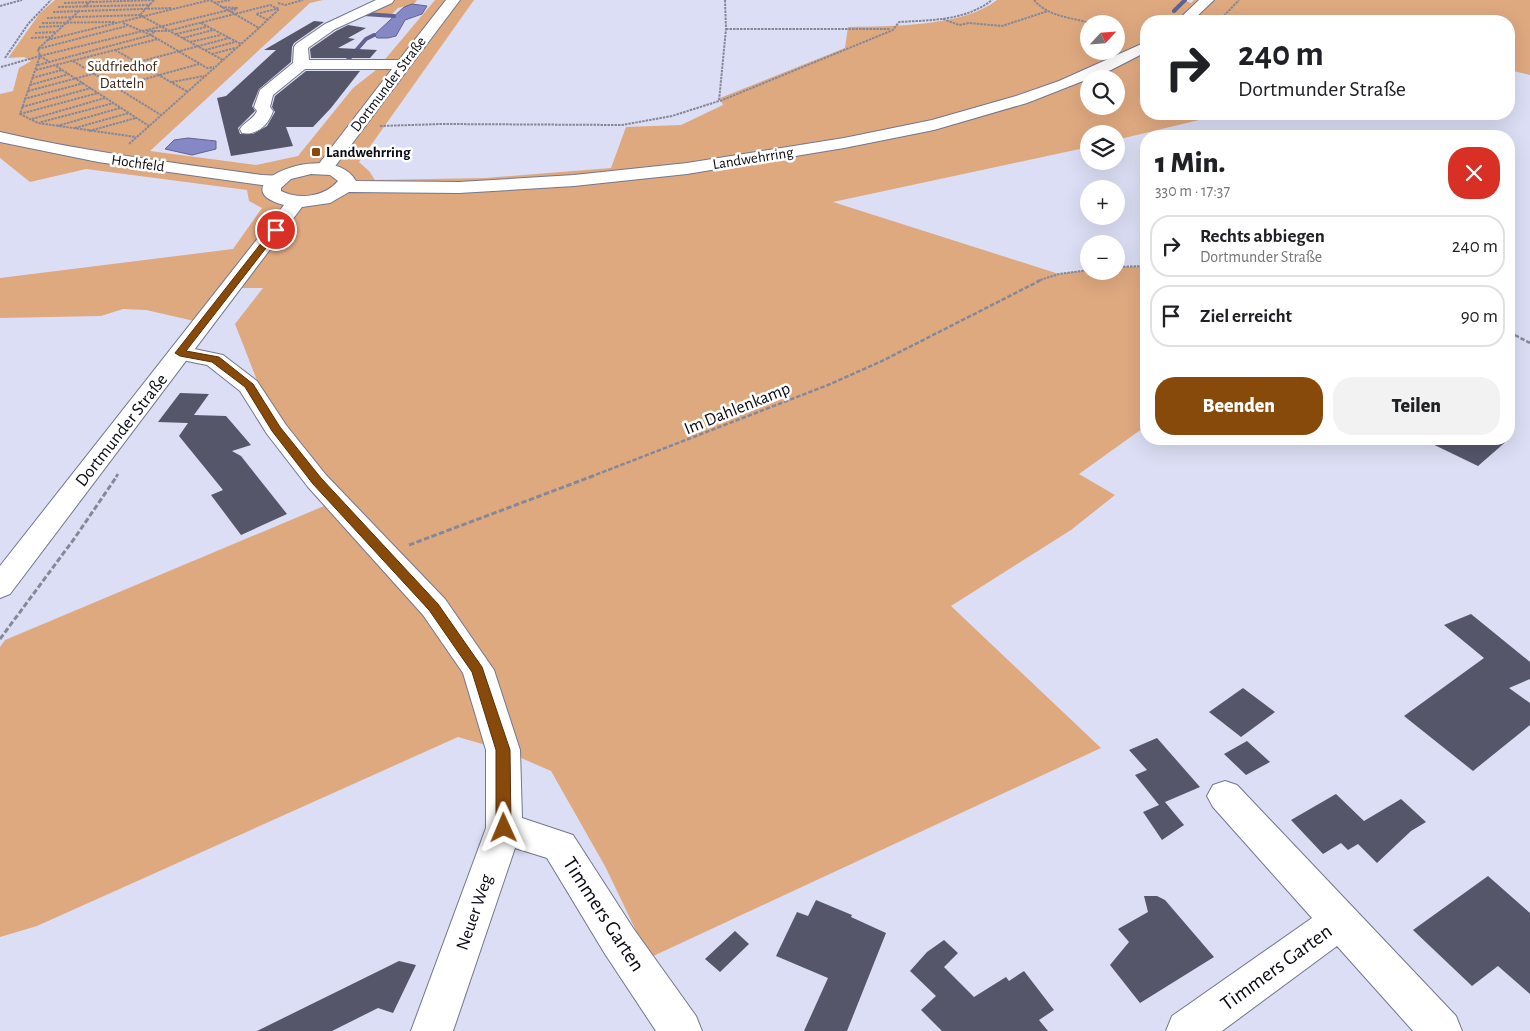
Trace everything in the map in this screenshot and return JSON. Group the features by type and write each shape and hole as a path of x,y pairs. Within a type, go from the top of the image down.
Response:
{"street":[{"path":"301,64 301,48 308,40 358,13 388,0"},
{"name":"Dortmunder Straße","path":"324,169 453,0"},
{"path":"1191,15 1207,0"},
{"name":"Landwehrring","path":"345,186 460,187 589,179 751,160 907,131 1017,100 1092,73 1140,49"},
{"path":"248,129 262,120 265,111 262,107 266,93 301,64 403,65"},
{"name":"Hochfeld","path":"0,137 43,147 128,162 262,180 278,180"},
{"path":"324,169 333,170 345,176 347,181 345,186 339,191 320,199 297,202 286,201 272,194 270,190 272,185 278,180 299,171 324,169"},
{"name":"Dortmunder Straße","path":"0,587 297,202"},
{"name":"Neuer Weg","path":"180,353 215,360 249,386 276,429 317,481 434,607 478,670 503,750 504,828 432,1031"},
{"name":"Timmers Garten","path":"1225,796 1440,1031"},
{"name":"Timmers Garten","path":"504,828 560,846 619,941 681,1031"},
{"name":"Timmers Garten","path":"1187,1031 1340,921"}],"path":[{"path":"14,0 18,1"},
{"path":"1,5 22,0"},
{"path":"5,58 28,24 51,0"},
{"path":"38,49 92,0"},
{"path":"64,3 154,0"},
{"path":"141,16 154,0"},
{"path":"42,23 123,22 210,0 259,28"},
{"path":"214,4 230,0"},
{"path":"278,3 285,5 304,0"},
{"path":"720,101 726,28 725,0"},
{"path":"377,126 442,124 622,125 649,122 678,116 720,101 838,54 893,30 899,22 952,18 985,7 992,0"},
{"path":"1034,0 1038,7 1061,16 1080,18"},
{"path":"1225,15 1239,0"},
{"path":"139,31 168,31 282,2"},
{"path":"58,8 150,5"},
{"path":"122,149 137,138 204,76 280,10 270,5"},
{"path":"220,7 237,8"},
{"path":"53,12 178,8"},
{"path":"1,67 237,8"},
{"path":"231,13 236,11 237,8"},
{"path":"268,20 256,14 277,8"},
{"path":"942,19 959,25 968,23 1002,26 1048,11"},
{"path":"47,18 141,16 223,60"},
{"path":"47,40 118,22"},
{"path":"123,22 127,26 158,39 207,68 214,68"},
{"path":"200,23 241,44"},
{"path":"39,27 62,26"},
{"path":"38,49 127,26"},
{"path":"38,65 151,36 159,26"},
{"path":"175,34 207,26"},
{"path":"726,28 893,30"},
{"path":"182,38 214,30"},
{"path":"35,33 55,32"},
{"path":"190,42 222,34"},
{"path":"31,38 58,37"},
{"path":"27,91 229,38"},
{"path":"36,70 158,39"},
{"path":"204,50 236,42"},
{"path":"212,54 236,48"},
{"path":"20,114 38,65 40,56 38,49"},
{"path":"116,50 188,92"},
{"path":"40,56 49,62"},
{"path":"72,61 162,115"},
{"path":"116,87 200,64"},
{"path":"56,65 149,126"},
{"path":"32,78 63,70"},
{"path":"30,85 70,74"},
{"path":"172,82 204,76"},
{"path":"24,99 84,83"},
{"path":"22,107 92,88"},
{"path":"20,114 98,92"},
{"path":"31,119 106,97"},
{"path":"38,123 114,103"},
{"path":"56,126 121,108"},
{"path":"72,129 129,113"},
{"path":"20,114 38,123 137,138"},
{"path":"87,131 137,118"},
{"path":"1125,267 1140,266"},
{"name":"Im Dahlenkamp","path":"385,554 692,439 828,385 882,361 1038,281 1059,274 1080,271"},
{"path":"1515,335 1530,343"},
{"path":"0,639 74,539 119,472"}],"green space":[{"name":"Südfriedhof Datteln","path":"55,0 323,0 310,3 150,151 256,165 298,156 353,88 376,70 435,0 474,0 359,162 375,180 485,178 611,168 626,127 681,125 723,105 720,98 845,48 848,27 905,25 946,20 983,9 997,0 1184,0 1191,3 1194,0 1530,0 1530,75 1515,71 1515,15 1140,15 1140,120 1199,120 1158,130 1140,130 1140,134 1125,138 1125,125 1080,125 1080,149 833,202 1059,274 1080,271 1080,280 1125,280 1125,267 1140,266 1140,430 1079,474 1115,495 1071,530 951,606 1101,748 649,958 606,868 551,771 503,750 458,737 37,926 0,937 0,647 5,640 336,501 276,429 235,324 263,288 230,288 203,323 146,310 123,309 101,316 0,318 0,278 233,249 262,208 249,201 247,190 86,169 30,182 0,158 0,94 13,91 19,68 31,61 24,57 8,58 40,13"},
{"path":"392,0 417,0 414,4 398,8 389,17 361,14"}],"water":[{"path":"412,4 427,6 422,14 405,20 396,36 377,38 374,35 404,7"},
{"path":"188,138 216,141 216,149 192,155 165,149 174,140"}],"building":[{"path":"314,21 324,22 294,43 291,62 259,89 252,106 255,111 238,128 240,134 253,134 267,126 275,112 272,107 275,96 306,71 360,71 331,108 313,127 286,127 293,146 231,156 217,98 226,96 276,50 264,50"},
{"path":"348,25 366,28 348,38 355,39 338,48 377,50 370,58 311,58 310,49"},
{"path":"180,393 209,394 194,415 226,416 251,445 232,451 241,456 287,514 241,535 211,495 223,490 179,436 188,423 158,422"},
{"path":"1434,445 1502,445 1478,466"},
{"path":"1471,614 1530,662 1530,679 1509,688 1530,703 1530,725 1473,771 1404,716 1484,658 1444,625"},
{"path":"1243,688 1275,712 1241,737 1209,712"},
{"path":"1157,738 1200,787 1165,802 1184,825 1162,840 1143,812 1159,805 1135,775 1147,770 1129,750"},
{"path":"1247,741 1270,762 1246,775 1224,754"},
{"path":"1336,794 1364,821 1401,799 1426,822 1411,831 1377,863 1358,844 1348,850 1341,843 1323,854 1291,820"},
{"path":"1488,876 1530,913 1530,994 1498,966 1472,986 1413,930"},
{"path":"1144,896 1157,896 1165,900 1214,957 1140,1003 1110,965 1129,942 1118,929 1148,912"},
{"path":"816,900 852,915 851,917 886,933 847,1031 804,1031 828,978 776,956 797,912 808,916"},
{"path":"735,931 749,944 720,972 705,959"},
{"path":"944,940 958,953 944,967 974,997 1006,977 1009,981 1024,971 1054,1010 1039,1020 1048,1031 942,1031 921,1010 936,996 910,971 927,952"},
{"path":"399,961 416,965 393,1013 378,1008 332,1031 257,1031"}],"waterway":[{"path":"1174,11 1185,0"},
{"path":"364,14 394,16"},
{"path":"346,62 366,39 374,35"}],"place":[{"name":"Landwehrring","path":"316,152"}],"route":[{"path":"276,230 180,353 211,358 249,386 276,429 317,481 434,607 478,670 503,750 504,828"}]}
